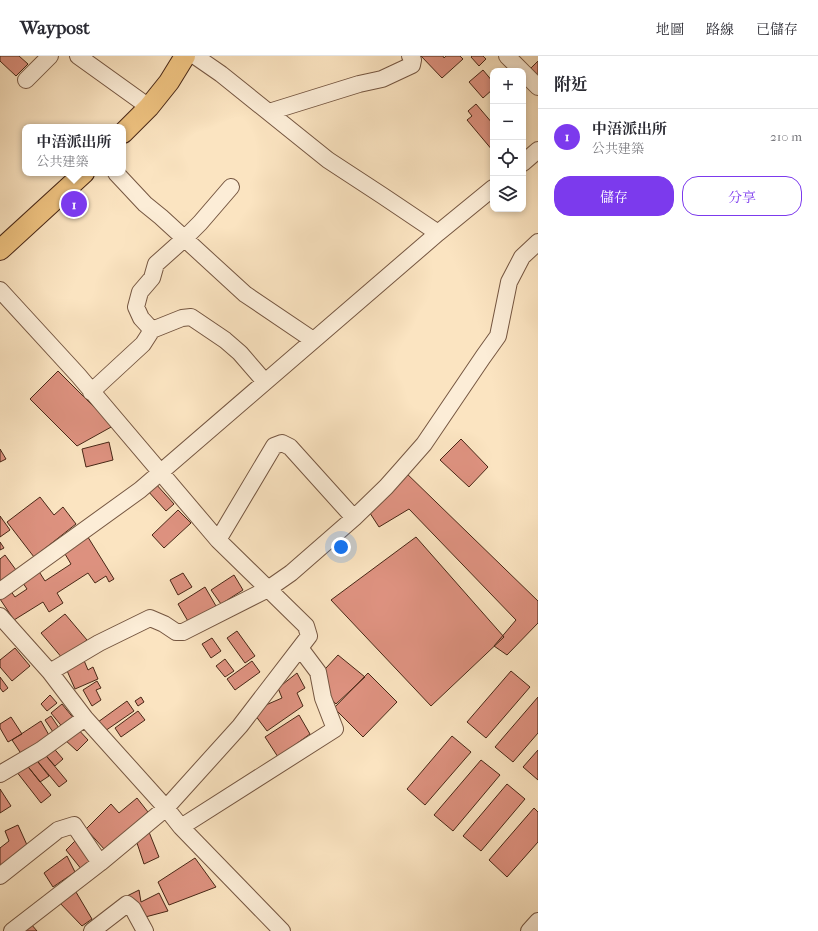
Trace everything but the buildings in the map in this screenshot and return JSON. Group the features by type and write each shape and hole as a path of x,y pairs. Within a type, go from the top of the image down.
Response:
{"main road":[{"path":"126,130 149,107 169,82 185,56"},
{"path":"0,250 81,176"}],"street":[{"path":"26,80 50,56"},
{"path":"78,56 149,107"},
{"path":"195,56 221,74 328,160 438,233"},
{"path":"269,112 358,84 382,79 412,65 413,60 410,56"},
{"path":"507,56 520,68"},
{"path":"526,74 538,87"},
{"path":"526,160 538,150"},
{"path":"119,176 145,204 245,294 314,340"},
{"path":"152,330 141,318 136,307 140,292 152,278 156,264 200,223 231,187"},
{"path":"0,591 140,490 438,233 490,190"},
{"path":"50,672 99,643 150,618 164,624 176,632 183,632 268,589 291,573 354,518 386,487 424,444 498,336 509,282 522,257 538,242"},
{"path":"0,290 78,375 218,540 306,626 309,636 240,726 166,808 100,863 12,931"},
{"path":"91,392 143,344 152,330 182,318 190,317 225,340 265,382"},
{"path":"218,540 274,446 282,443 290,447 354,518"},
{"path":"0,616 50,672 86,718 181,827 282,931"},
{"path":"181,827 335,729 323,698 318,672 300,648"},
{"path":"0,774 41,750 86,718"},
{"path":"0,876 58,830 74,825 100,863"},
{"path":"92,931 127,904 133,909 146,931"},
{"path":"529,931 538,921"}],"place":[{"name":"中浯派出所","path":"74,204"}]}
